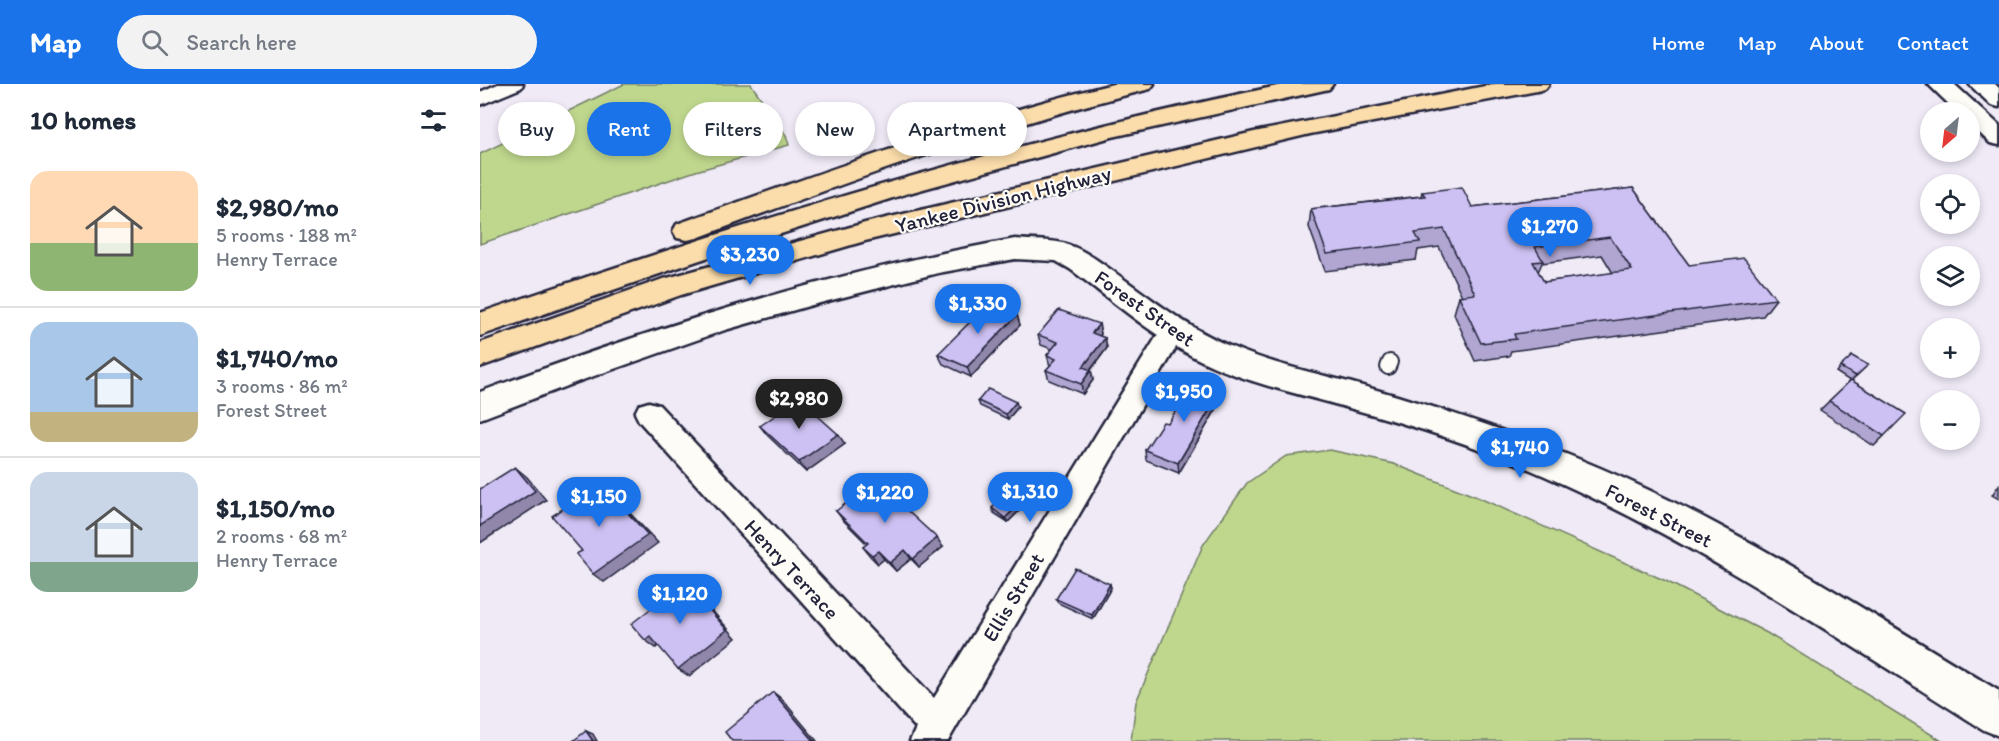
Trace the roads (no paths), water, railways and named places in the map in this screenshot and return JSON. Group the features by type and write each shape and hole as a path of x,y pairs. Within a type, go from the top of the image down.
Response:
{"highway":[{"path":"1101,94 1128,84"},
{"path":"480,310 632,251 916,149 1015,117 1142,84"},
{"name":"Yankee Division Highway","path":"480,325 716,244 967,168 1206,107 1321,84"},
{"name":"Yankee Division Highway","path":"480,355 691,281 838,239 1228,145 1414,105 1537,84"}],"street":[{"path":"480,99 514,84"},
{"path":"1942,86 1999,138"},
{"name":"Forest Street","path":"480,406 566,373 717,321 812,294 996,251 1038,249 1060,252 1080,262 1174,330 1203,348 1261,372 1375,400 1472,433 1556,465 1668,517 1751,564 1999,715"},
{"name":"Ellis Street","path":"932,733 1174,330"},
{"name":"Henry Terrace","path":"649,413 932,733"}]}
